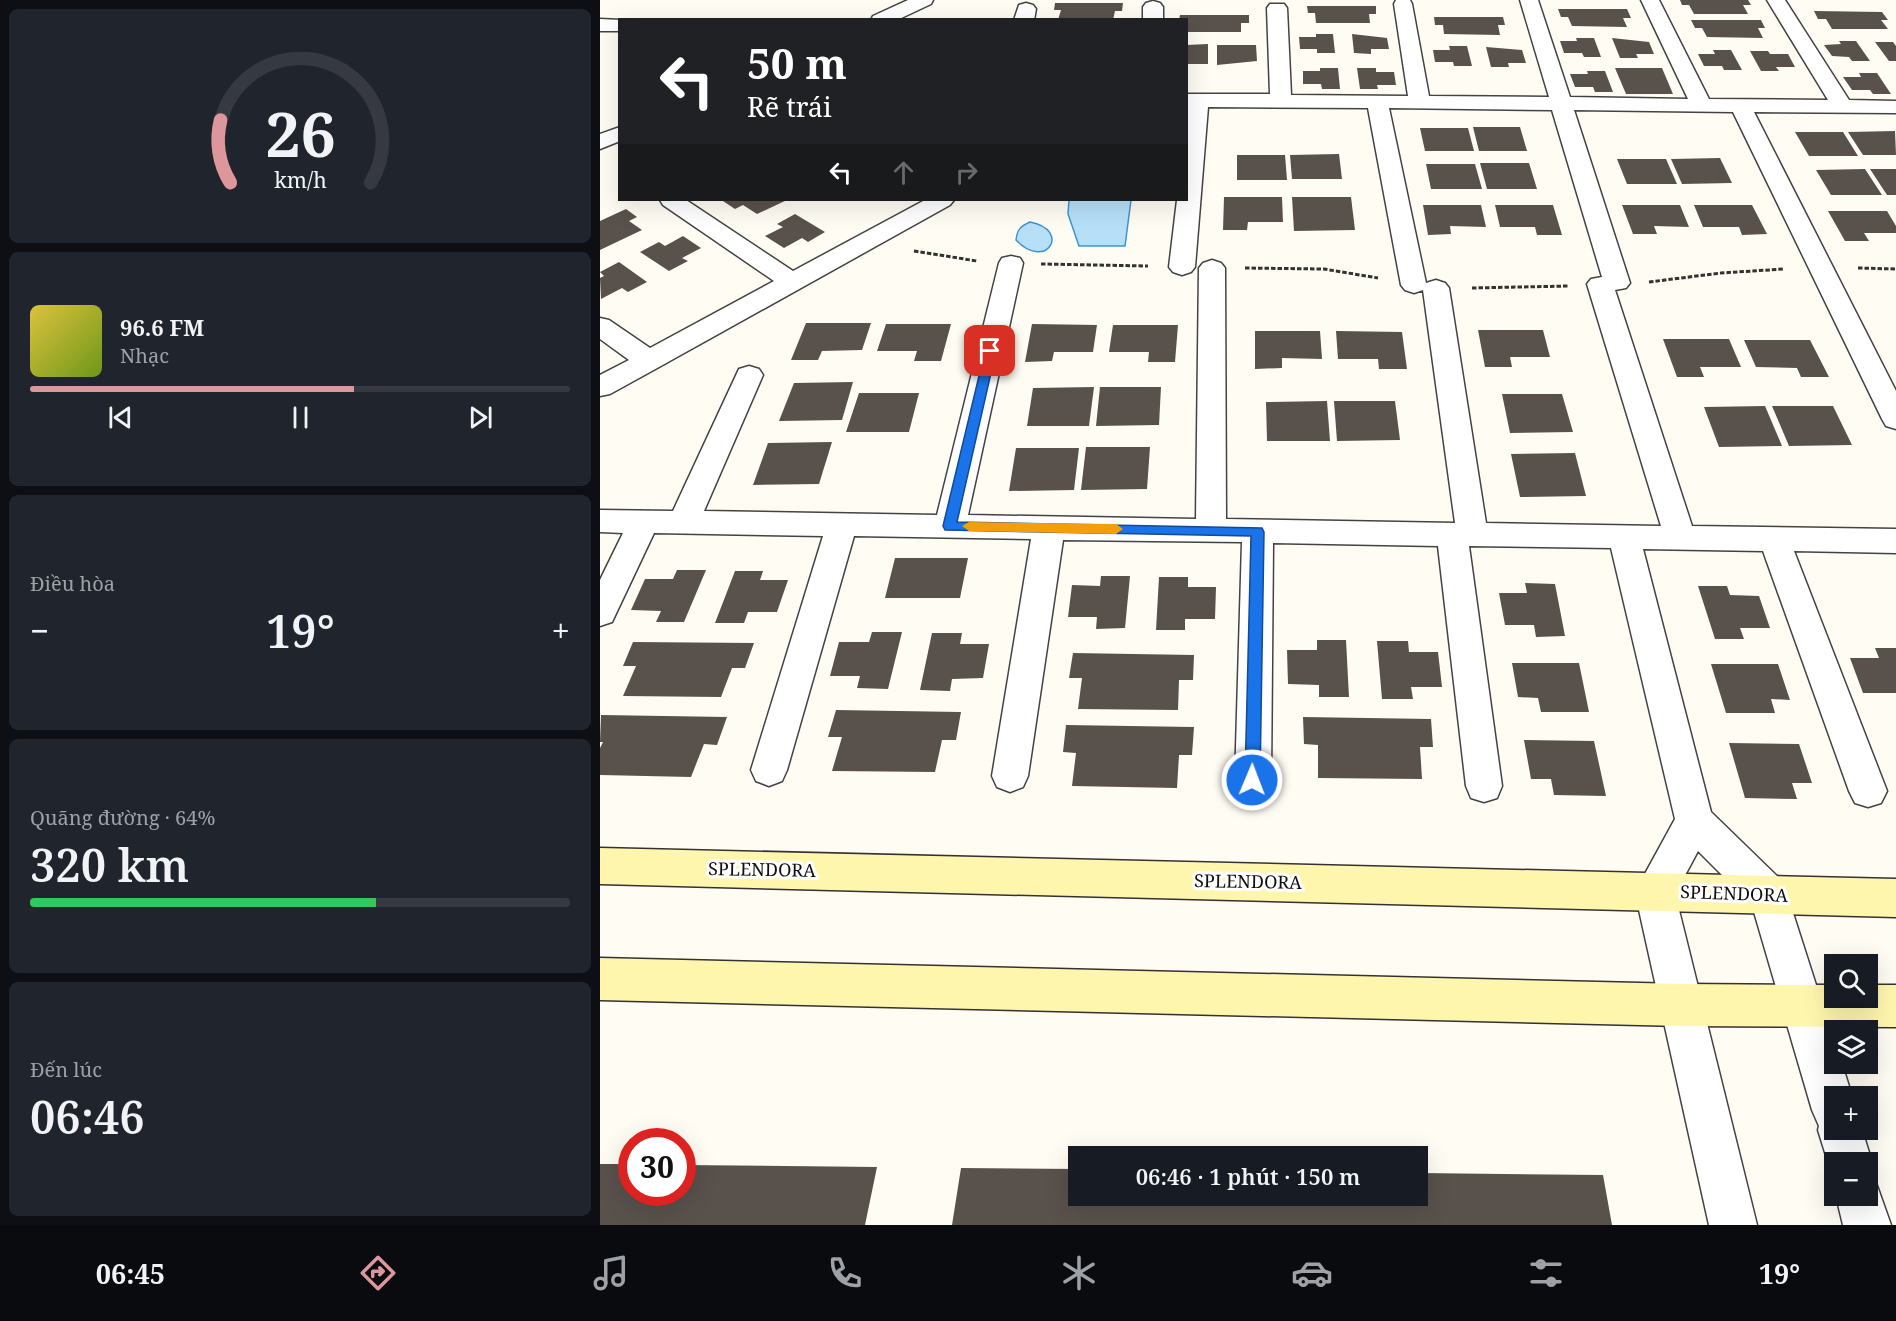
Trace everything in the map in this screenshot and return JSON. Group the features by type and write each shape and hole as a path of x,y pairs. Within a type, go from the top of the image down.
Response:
{"street":[{"path":"884,18 924,0"},
{"path":"1529,0 1562,103 1609,284 1680,538"},
{"path":"1650,0 1702,105"},
{"path":"1776,0 1842,106"},
{"path":"1403,4 1419,101"},
{"path":"1277,8 1281,100"},
{"path":"600,25 618,25"},
{"path":"1188,167 1192,100 1896,107"},
{"path":"1377,101 1425,286 1462,535 1484,786"},
{"path":"1740,105 1896,419"},
{"path":"600,142 618,134"},
{"path":"672,201 792,282"},
{"path":"1182,267 1186,201"},
{"path":"604,386 792,282 923,203"},
{"path":"950,526 1011,263"},
{"path":"1211,531 1212,268"},
{"path":"600,326 649,361"},
{"path":"682,522 749,375"},
{"path":"600,521 1896,541"},
{"path":"600,613 644,522"},
{"path":"769,770 842,525"},
{"path":"1010,776 1049,527"},
{"path":"1252,780 1258,532"},
{"path":"1624,537 1694,821 1769,895 1827,1086"},
{"path":"1774,539 1868,791"},
{"path":"1694,821 1655,891 1733,1225"},
{"name":"SPLENDORA","path":"600,866 1896,898"},
{"path":"600,979 1682,1005 1896,1006"},
{"path":"1862,1206 1867,1225"}],"water":[{"path":"1069,201 1131,201 1125,246 1079,246 1068,214"},
{"path":"1030,222 1043,226 1050,233 1052,240 1050,246 1045,250 1037,252 1027,249 1016,240 1020,228"}],"building":[{"path":"1680,0 1748,0 1751,5 1743,5 1748,14 1694,14 1689,5 1682,5"},
{"path":"1055,3 1123,3 1122,11 1115,11 1113,18 1059,18 1061,10 1054,10"},
{"path":"1307,6 1376,6 1376,14 1369,14 1370,23 1316,23 1315,13 1308,13"},
{"path":"1558,9 1627,9 1631,18 1623,18 1627,27 1572,26 1568,17 1561,17"},
{"path":"1814,11 1882,12 1888,20 1881,20 1888,29 1832,29 1826,19 1818,19"},
{"path":"1180,15 1249,15 1249,23 1241,23 1241,32 1188,32 1188,18 1179,18"},
{"path":"1434,17 1503,17 1505,25 1498,25 1500,35 1444,34 1443,25 1435,25"},
{"path":"1691,20 1761,20 1765,28 1758,28 1763,38 1707,37 1702,28 1695,28"},
{"path":"1316,34 1333,34 1335,53 1317,53 1317,49 1300,49 1299,37 1316,37"},
{"path":"1352,34 1387,38 1389,49 1371,49 1371,54 1354,53"},
{"path":"1576,38 1594,38 1601,57 1584,57 1582,53 1564,53 1560,41 1577,41"},
{"path":"1612,38 1649,42 1654,54 1636,54 1638,58 1620,58"},
{"path":"1839,41 1856,41 1870,61 1852,61 1849,57 1832,56 1824,45 1841,44"},
{"path":"1875,42 1893,42 1896,46 1896,61 1889,61"},
{"path":"1208,44 1208,64 1188,64 1188,45"},
{"path":"1217,45 1256,45 1257,61 1217,65"},
{"path":"1449,46 1467,46 1472,66 1454,66 1453,62 1435,62 1433,50 1450,50"},
{"path":"1486,47 1522,50 1526,63 1508,63 1509,67 1491,67"},
{"path":"1713,50 1731,50 1742,70 1724,70 1722,66 1704,66 1698,54 1715,54"},
{"path":"1750,51 1788,54 1795,67 1776,67 1779,71 1761,71"},
{"path":"1320,68 1338,68 1340,89 1322,89 1321,84 1303,84 1303,71 1320,71"},
{"path":"1357,68 1376,68 1376,72 1394,72 1396,85 1377,85 1378,89 1360,89"},
{"path":"1615,68 1662,68 1673,94 1626,94"},
{"path":"1587,71 1605,71 1613,92 1595,92 1593,87 1575,87 1570,74 1588,74"},
{"path":"1859,73 1877,73 1891,94 1873,94 1870,90 1852,90 1843,77 1861,77"},
{"path":"1473,127 1520,127 1527,151 1479,151"},
{"path":"1420,128 1468,128 1474,151 1425,151"},
{"path":"1895,131 1896,155 1863,155 1848,132"},
{"path":"1795,132 1843,132 1858,156 1809,156"},
{"path":"1339,154 1342,179 1292,179 1290,155"},
{"path":"1237,155 1285,155 1287,180 1237,180"},
{"path":"1720,158 1732,183 1682,184 1671,159"},
{"path":"1617,159 1666,159 1677,184 1627,184"},
{"path":"1480,163 1529,163 1537,189 1487,189"},
{"path":"1426,164 1475,164 1482,189 1431,189"},
{"path":"1865,169 1882,195 1831,195 1816,170"},
{"path":"1870,169 1896,169 1896,195 1887,195"},
{"path":"1224,197 1282,197 1283,222 1248,222 1247,230 1223,230"},
{"path":"1292,197 1351,197 1355,230 1294,231"},
{"path":"723,201 785,201 757,214 743,205 735,209"},
{"path":"1423,205 1481,205 1486,227 1450,226 1451,234 1428,235"},
{"path":"1495,205 1553,205 1562,235 1537,235 1535,227 1500,227"},
{"path":"1622,205 1680,205 1689,227 1654,226 1657,234 1633,234"},
{"path":"1694,205 1752,205 1767,234 1742,235 1739,227 1703,227"},
{"path":"626,209 637,217 629,221 642,230 600,250 600,221"},
{"path":"1828,211 1887,211 1896,226 1896,233 1864,233 1869,241 1845,241"},
{"path":"795,214 825,232 808,242 802,238 784,248 765,236 783,227 777,224"},
{"path":"683,236 701,248 682,258 688,261 669,271 640,252 659,242 665,246"},
{"path":"619,262 647,282 628,292 622,288 601,299 600,278 604,276 600,272"},
{"path":"806,323 871,323 862,350 822,351 818,360 791,360"},
{"path":"886,324 951,324 941,361 914,361 917,351 877,351"},
{"path":"1032,324 1097,325 1093,352 1054,352 1052,361 1025,362"},
{"path":"1113,325 1178,325 1175,362 1148,362 1149,352 1109,352"},
{"path":"1478,330 1543,330 1550,357 1510,357 1512,367 1485,367"},
{"path":"1255,331 1320,331 1322,359 1282,358 1282,368 1255,369"},
{"path":"1336,331 1402,332 1407,369 1379,369 1378,359 1338,359"},
{"path":"1663,339 1729,339 1741,367 1700,367 1704,377 1677,377"},
{"path":"1744,340 1810,340 1829,377 1801,377 1797,368 1756,367"},
{"path":"853,382 842,420 779,421 794,383"},
{"path":"1094,387 1089,426 1027,426 1033,388"},
{"path":"1100,387 1161,387 1159,425 1096,426"},
{"path":"859,393 919,393 909,432 846,432"},
{"path":"1502,394 1562,394 1573,432 1510,433"},
{"path":"1327,401 1330,441 1267,441 1266,402"},
{"path":"1334,401 1395,401 1400,440 1337,441"},
{"path":"1765,406 1782,446 1719,447 1704,407"},
{"path":"1772,406 1833,406 1852,445 1789,446"},
{"path":"832,442 819,484 753,485 768,443"},
{"path":"1086,447 1150,447 1147,489 1081,490"},
{"path":"1016,448 1079,448 1074,490 1009,491"},
{"path":"1575,453 1586,496 1520,497 1511,454"},
{"path":"895,558 968,558 960,598 885,598"},
{"path":"677,570 706,570 684,622 656,622 661,611 631,610 645,579 673,579"},
{"path":"735,571 763,571 760,580 788,580 777,612 748,612 744,623 715,623"},
{"path":"1101,576 1130,576 1125,628 1096,629 1097,617 1068,617 1072,585 1100,586"},
{"path":"1159,577 1188,577 1188,587 1216,587 1215,619 1185,619 1185,630 1156,630"},
{"path":"1525,583 1555,584 1565,636 1536,637 1534,625 1505,625 1499,593 1527,593"},
{"path":"1698,586 1727,586 1730,595 1759,596 1770,628 1740,628 1744,639 1715,639"},
{"path":"872,632 902,632 888,689 857,688 860,676 830,676 839,642 869,642"},
{"path":"932,633 962,633 960,644 989,644 983,678 952,679 950,691 920,690"},
{"path":"1317,640 1346,640 1349,697 1319,697 1319,685 1288,684 1287,650 1317,650"},
{"path":"1377,641 1408,641 1409,652 1438,652 1442,687 1411,687 1413,699 1382,699"},
{"path":"633,642 754,643 745,668 732,668 721,697 623,696 636,666 623,666"},
{"path":"1875,648 1896,648 1896,693 1863,693 1850,658 1879,658"},
{"path":"1073,653 1194,655 1193,680 1179,680 1178,710 1078,709 1082,678 1069,678"},
{"path":"1512,663 1579,663 1589,712 1541,712 1538,698 1518,697"},
{"path":"1711,664 1778,664 1790,700 1771,699 1775,713 1726,713"},
{"path":"836,710 961,712 956,740 942,740 935,772 832,771 842,737 828,737"},
{"path":"601,715 727,717 717,745 704,744 691,777 600,775 600,748 603,742 600,742"},
{"path":"1303,717 1431,719 1433,747 1420,747 1422,779 1318,778 1318,745 1304,744"},
{"path":"1066,725 1194,727 1192,755 1179,755 1177,788 1072,786 1076,753 1063,752"},
{"path":"1524,740 1594,741 1606,796 1554,795 1551,779 1531,779"},
{"path":"1729,743 1799,744 1812,783 1792,783 1797,799 1745,798"},
{"path":"600,1164 618,1164 618,1206 696,1206 696,1165 877,1167 865,1225 600,1225"},
{"path":"961,1168 1068,1169 1068,1206 1428,1206 1428,1173 1603,1175 1612,1225 952,1225"}],"slow traffic":[{"path":"969,526 1116,529"}],"route":[{"path":"990,351 950,526 1258,532 1252,780"}]}
